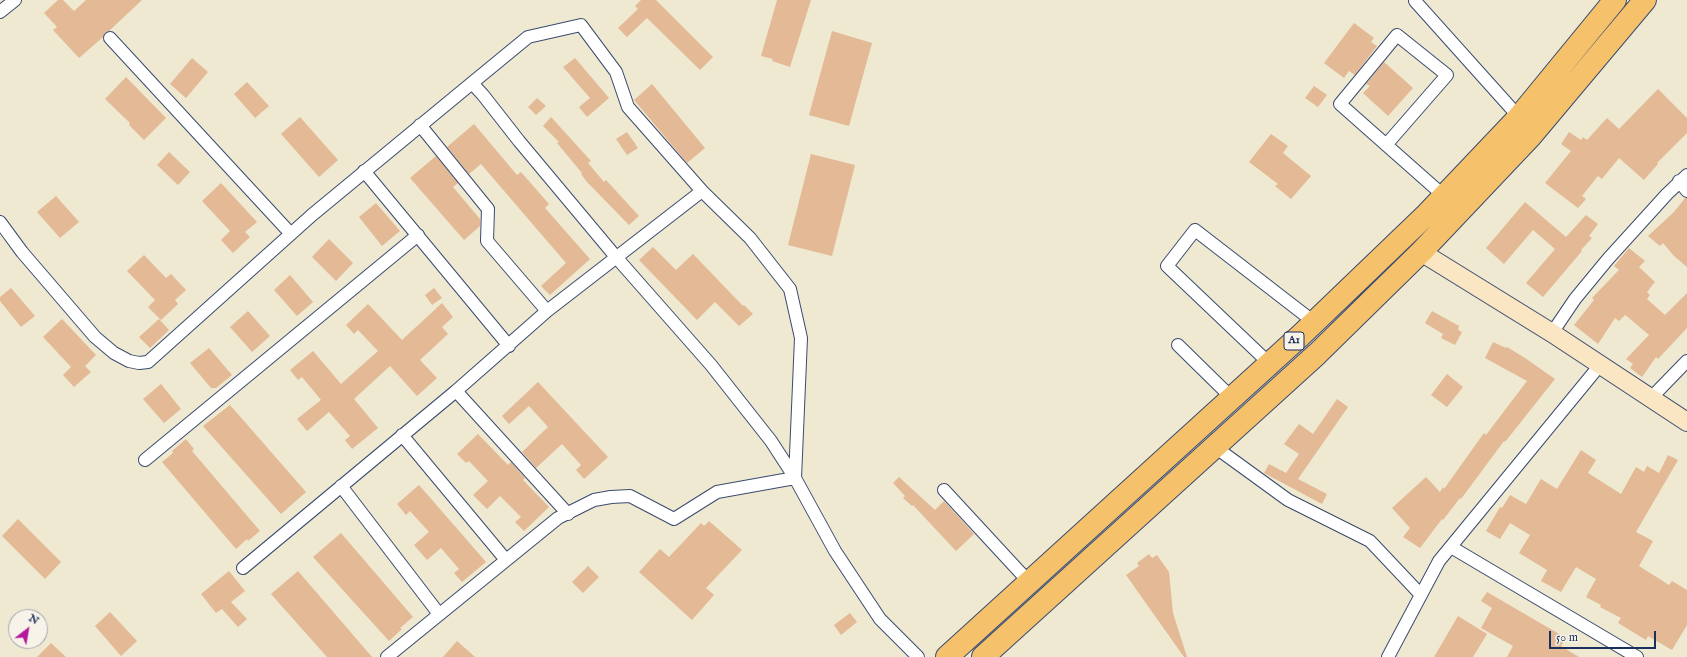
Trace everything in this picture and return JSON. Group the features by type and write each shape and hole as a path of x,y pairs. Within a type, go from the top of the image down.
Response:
{"highway":[{"name":"A1","path":"947,657 1270,364 1444,196 1519,117 1615,0"},
{"name":"A1","path":"983,657 1317,354 1421,252 1530,137 1644,0"}],"street":[{"path":"0,12 15,0"},
{"path":"1416,0 1415,1 1519,117"},
{"path":"0,222 22,252 95,338 114,353 130,361 138,363 148,362 364,171 528,37 581,25 616,72 628,107 702,190 750,238 790,289 801,338 795,478"},
{"path":"1386,145 1447,75 1398,35 1340,104 1386,145 1444,196"},
{"path":"110,38 291,234"},
{"path":"472,83 616,257 711,365 771,441 795,478 835,551 880,619 918,657"},
{"path":"420,125 488,209 487,241 547,311"},
{"path":"364,171 509,346"},
{"path":"1552,332 1575,299 1608,259 1683,178"},
{"path":"1683,178 1687,191"},
{"path":"243,568 456,391 547,311 702,190"},
{"path":"1270,364 1167,266 1195,230 1314,322"},
{"path":"144,460 418,235"},
{"path":"1421,252 1552,332 1687,422"},
{"path":"1178,345 1232,398"},
{"path":"1651,398 1687,361"},
{"path":"1388,657 1439,561 1600,365"},
{"path":"456,391 568,514"},
{"path":"402,436 506,560"},
{"path":"1215,447 1288,500 1370,541 1421,595"},
{"path":"387,657 558,518 594,500 611,496 630,496 674,519 717,492 795,478"},
{"path":"341,486 439,614"},
{"path":"944,490 1029,582"},
{"path":"1451,547 1637,657"}],"building":[{"path":"58,0 63,0 74,11 86,0 142,0 109,31 105,32 103,37 79,58 53,30 57,27 44,13"},
{"path":"641,0 656,0 713,57 700,70 647,18 627,37 618,28 638,9 635,6"},
{"path":"777,0 811,0 790,67 772,61 773,59 761,56"},
{"path":"1354,23 1374,38 1371,42 1377,46 1355,75 1349,71 1344,78 1324,63"},
{"path":"832,31 872,43 849,126 809,115"},
{"path":"192,58 208,72 186,98 170,84"},
{"path":"575,58 609,98 587,117 579,107 590,98 563,67"},
{"path":"1384,62 1413,88 1388,116 1363,93 1370,86 1366,84"},
{"path":"126,77 166,118 144,140 129,125 130,123 105,99"},
{"path":"247,82 269,106 255,118 234,94"},
{"path":"652,84 705,148 687,163 634,100"},
{"path":"1314,86 1327,95 1318,107 1305,98"},
{"path":"1658,89 1687,118 1687,133 1657,163 1658,164 1644,180 1619,158 1602,179 1598,176 1582,196 1586,199 1578,208 1545,183 1571,151 1561,144 1569,132 1581,140 1583,137 1587,140 1607,118 1619,129"},
{"path":"537,98 546,106 536,115 528,107"},
{"path":"300,117 338,160 319,177 281,134"},
{"path":"551,117 591,161 588,163 604,182 606,180 639,216 629,225 587,182 581,174 582,173 557,143 559,142 543,126"},
{"path":"474,124 517,175 521,172 549,204 545,208 590,259 550,295 541,286 566,263 481,164 469,174 447,147"},
{"path":"627,132 638,148 627,155 616,139"},
{"path":"1271,134 1288,146 1283,153 1311,176 1291,199 1275,186 1278,184 1249,162"},
{"path":"169,152 190,172 178,185 157,165"},
{"path":"811,154 855,165 832,256 788,245"},
{"path":"436,156 458,183 453,187 480,219 480,226 464,240 410,178"},
{"path":"221,183 257,222 245,232 250,237 233,253 221,240 230,231 202,201"},
{"path":"56,196 79,222 60,238 37,212"},
{"path":"1685,198 1687,198 1687,267 1674,256 1663,243 1660,246 1648,236 1674,212"},
{"path":"1525,202 1566,237 1586,215 1598,224 1589,236 1592,238 1543,297 1526,283 1555,249 1533,230 1504,264 1486,248"},
{"path":"376,203 400,231 382,246 359,217"},
{"path":"329,239 353,263 336,281 312,257"},
{"path":"653,247 676,270 693,254 743,306 744,305 753,314 739,326 715,302 697,320 639,260"},
{"path":"1629,248 1645,261 1639,267 1655,282 1647,292 1650,295 1647,299 1665,315 1687,293 1687,328 1658,359 1656,357 1642,377 1630,368 1633,364 1626,359 1649,335 1629,318 1625,315 1619,321 1615,318 1598,344 1574,325 1594,300 1592,298 1619,270 1614,266"},
{"path":"144,255 166,278 171,274 186,290 175,300 178,304 161,320 148,307 155,300 127,271"},
{"path":"290,275 313,302 297,316 274,290"},
{"path":"11,288 35,316 21,327 0,301 0,297"},
{"path":"434,288 442,298 432,305 425,295"},
{"path":"442,303 453,317 442,327 448,334 420,360 437,378 417,396 390,366 354,399 378,428 352,449 345,440 350,436 329,412 307,431 297,419 321,400 302,377 298,380 290,370 313,351 341,384 378,351 358,330 354,334 346,325 368,304 402,340"},
{"path":"248,311 270,336 252,352 230,327"},
{"path":"1432,311 1459,326 1458,330 1462,332 1455,345 1441,338 1443,334 1425,323"},
{"path":"62,319 96,355 85,366 91,372 74,387 63,375 71,367 43,337"},
{"path":"159,319 169,330 150,348 139,337"},
{"path":"1493,342 1506,348 1507,347 1555,379 1505,442 1504,441 1461,499 1460,498 1443,520 1442,519 1420,548 1403,537 1410,528 1392,508 1426,477 1440,492 1443,487 1444,489 1484,433 1486,435 1527,381 1485,358"},
{"path":"209,348 232,375 216,388 211,388 190,363"},
{"path":"1447,374 1463,387 1447,407 1431,395"},
{"path":"538,382 608,457 584,479 576,470 581,465 562,444 536,468 522,452 548,427 529,406 509,424 502,416"},
{"path":"161,384 181,409 164,423 143,399"},
{"path":"1337,399 1348,407 1298,479 1327,494 1322,504 1264,473 1269,464 1286,473 1299,454 1284,444 1299,424 1313,434"},
{"path":"230,405 306,492 281,514 203,426"},
{"path":"478,434 508,465 511,462 525,478 523,480 549,507 524,531 515,522 521,517 500,496 487,509 473,495 488,481 469,461 466,463 457,454"},
{"path":"186,439 194,449 192,451 260,531 248,541 247,539 236,549 162,462"},
{"path":"1581,450 1596,460 1588,473 1621,494 1636,467 1644,472 1647,466 1659,473 1668,455 1678,460 1636,532 1653,541 1639,566 1669,585 1672,581 1687,590 1687,625 1672,650 1648,636 1646,640 1618,623 1621,618 1600,607 1601,605 1586,597 1596,579 1576,567 1561,592 1541,581 1547,570 1519,553 1530,535 1510,523 1500,539 1486,531 1500,507 1502,508 1510,495 1526,504 1541,479 1557,489"},
{"path":"899,477 935,510 944,501 974,534 956,551 913,505 912,506 903,498 905,496 893,483"},
{"path":"419,485 486,562 462,582 454,573 459,569 441,548 427,560 414,545 429,532 410,511 406,515 397,504"},
{"path":"18,519 61,562 45,579 2,536"},
{"path":"709,521 742,550 706,588 714,595 692,620 639,572 660,549 669,557 701,523 704,526"},
{"path":"341,533 413,617 400,628 402,629 389,641 313,557"},
{"path":"1149,554 1152,558 1157,555 1169,572 1173,613 1187,657 1184,657 1126,575 1139,566 1137,563"},
{"path":"588,566 599,577 583,593 572,582"},
{"path":"229,571 245,591 231,602 247,619 238,627 222,609 216,613 201,594"},
{"path":"298,571 372,657 327,657 271,594"},
{"path":"1487,592 1566,638 1561,646 1579,657 1507,657 1513,646 1481,628 1492,608 1481,601"},
{"path":"110,612 137,641 121,656 95,626"},
{"path":"850,613 857,622 841,635 834,625"},
{"path":"1458,616 1487,634 1473,657 1434,657"},
{"path":"457,641 475,657 443,657"},
{"path":"51,643 66,657 37,657 45,649 48,649 48,646"}]}
